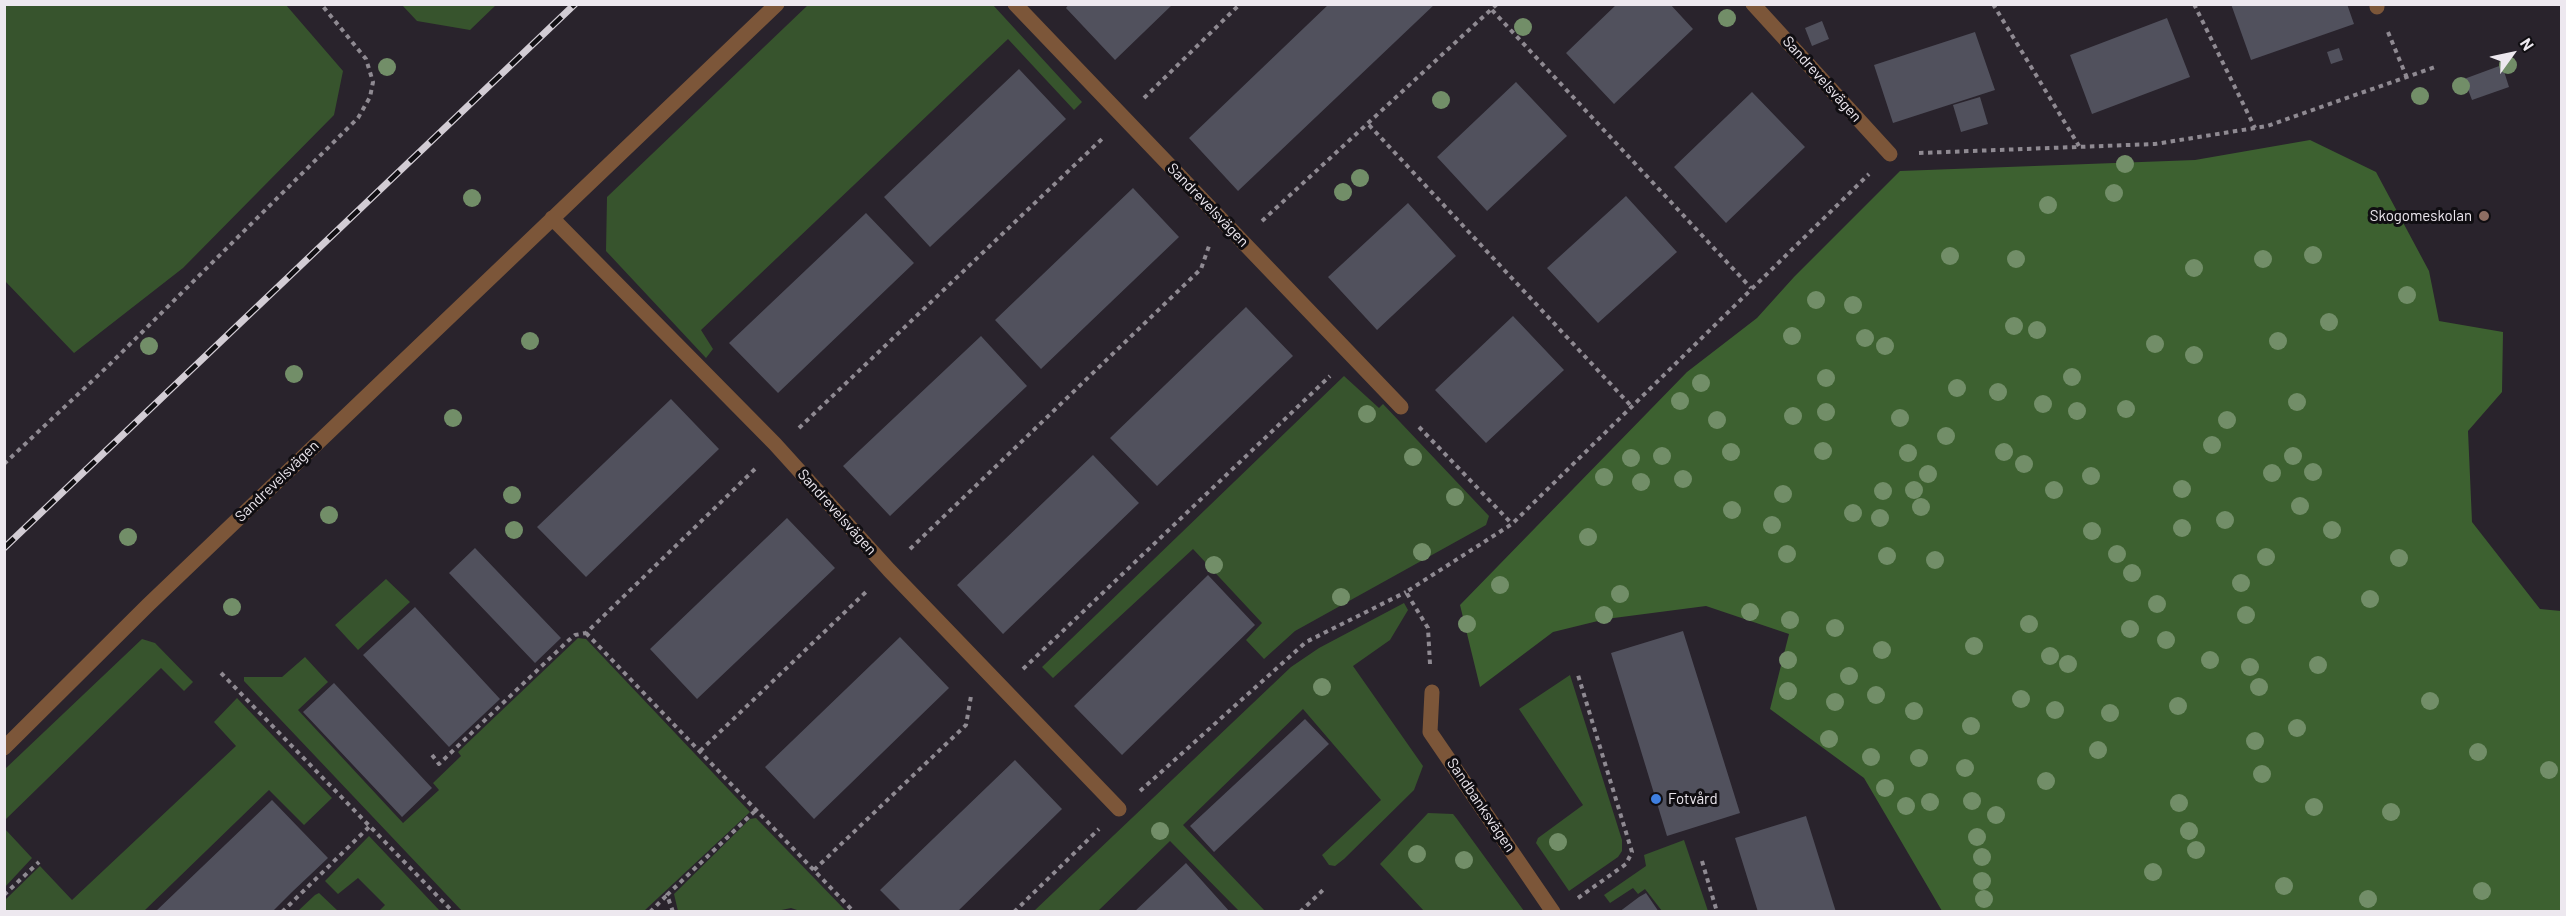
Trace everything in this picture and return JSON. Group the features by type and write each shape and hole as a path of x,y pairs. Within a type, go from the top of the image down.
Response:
{"street":[{"name":"Sandrevelsvägen","path":"4,748 148,605 777,4"},
{"name":"Sandrevelsvägen","path":"1015,4 1401,407"},
{"name":"Sandrevelsvägen","path":"1754,4 1890,154"},
{"name":"Sandrevelsvägen","path":"552,218 778,447 890,570 1119,809"},
{"name":"Sandbanksvägen","path":"1432,692 1430,732 1553,912"}],"path":[{"path":"4,464 108,366 358,118 370,97 373,82 366,59 321,4"},
{"path":"432,755 439,764 575,635 586,633 1240,4"},
{"path":"1241,239 1283,205 1497,4"},
{"path":"1993,4 2079,146"},
{"path":"2194,4 2255,128"},
{"path":"2377,6 2407,78"},
{"path":"1492,10 1751,288"},
{"path":"1014,912 1119,809 1306,642 1406,592 1512,524 1890,154 2155,144 2267,126 2435,67"},
{"path":"1369,125 1633,408"},
{"path":"700,751 1201,269 1219,218"},
{"path":"1003,688 1325,380"},
{"path":"1401,407 1512,524"},
{"path":"1406,592 1428,628 1432,692"},
{"path":"586,633 854,912"},
{"path":"814,870 966,725 976,660"},
{"path":"221,673 453,912"},
{"path":"1569,905 1626,864 1632,852 1578,675"},
{"path":"650,912 756,810"},
{"path":"282,912 371,825"},
{"path":"4,895 39,861"},
{"path":"1702,861 1717,912"},
{"path":"1300,912 1323,890"},
{"path":"667,895 673,912"}],"green space":[{"path":"5,4 286,5 343,71 334,115 183,268 74,353 5,281"},
{"path":"402,5 496,5 470,30 417,21"},
{"path":"808,5 993,5 1082,102 1074,110 1008,39 701,330 713,349 706,358 606,251 607,197"},
{"path":"2310,140 2376,172 2429,271 2439,321 2503,332 2502,392 2468,431 2472,522 2540,609 2561,611 2561,911 1942,911 1864,778 1770,709 1789,634 1706,606 1606,619 1553,632 1480,687 1460,605 1687,372 1757,318 1794,277 1900,171 2195,160"},
{"path":"1344,376 1379,408 1383,404 1489,516 1486,525 1295,631 1264,659 1246,640 1262,623 1193,549 1053,678 1042,667"},
{"path":"386,579 410,602 358,650 335,625"},
{"path":"1404,603 1408,610 1390,640 1353,666 1423,766 1414,790 1344,859 1335,866 1329,865 1322,855 1381,800 1303,709 1183,825 1265,911 1239,911 1170,841 1098,911 1034,911 1291,667 1319,648"},
{"path":"578,638 586,639 750,812 644,911 462,911 244,681 244,677 282,677 305,657 328,682 298,710 403,823 439,790 433,783 461,756 458,752"},
{"path":"142,639 155,643 193,682 184,691 161,668 5,820 5,769"},
{"path":"1570,675 1622,840 1622,851 1618,857 1569,891 1536,843 1538,838 1583,805 1519,709"},
{"path":"237,698 332,798 304,825 269,790 144,911 5,911 5,900 40,866 72,900 236,746 214,722"},
{"path":"1428,813 1453,814 1524,911 1424,911 1380,864"},
{"path":"756,818 846,911 800,911 791,908 772,912 678,911 674,894 750,819"},
{"path":"5,829 32,858 5,887"},
{"path":"369,836 440,911 379,911 385,905 358,878 338,894 325,881"},
{"path":"1684,840 1708,911 1662,911 1645,889 1638,894 1633,888 1610,903 1604,895 1646,866 1644,855"},
{"path":"319,893 338,911 298,911 315,895"}],"building":[{"path":"1069,4 1173,4 1115,60 1066,8"},
{"path":"1329,4 1435,4 1238,191 1189,138"},
{"path":"1617,4 1670,4 1693,29 1614,104 1566,53"},
{"path":"2231,4 2347,4 2354,24 2251,60"},
{"path":"2167,18 2190,77 2092,114 2070,55"},
{"path":"1822,21 1829,39 1812,46 1805,28"},
{"path":"1975,32 1995,90 1893,123 1874,65"},
{"path":"2339,48 2343,60 2331,64 2327,52"},
{"path":"2502,65 2509,87 2472,100 2464,79"},
{"path":"1019,69 1066,119 930,247 884,197"},
{"path":"1516,82 1567,136 1487,211 1437,157"},
{"path":"1752,92 1805,147 1726,223 1674,167"},
{"path":"1980,97 1988,124 1961,132 1953,105"},
{"path":"1133,188 1179,237 1041,369 995,320"},
{"path":"1626,196 1677,252 1598,323 1547,268"},
{"path":"1408,203 1456,256 1377,330 1328,277"},
{"path":"866,213 914,263 778,393 729,343"},
{"path":"1246,307 1293,356 1157,486 1110,438"},
{"path":"1513,316 1564,370 1486,443 1435,390"},
{"path":"981,336 1027,386 890,516 843,466"},
{"path":"671,399 719,449 586,577 537,527"},
{"path":"1093,455 1139,503 1003,634 957,585"},
{"path":"787,518 835,568 697,699 650,649"},
{"path":"475,548 561,638 535,663 449,573"},
{"path":"1208,575 1255,625 1122,755 1074,706"},
{"path":"415,607 500,699 449,747 363,655"},
{"path":"1683,631 1740,813 1667,836 1611,653"},
{"path":"900,637 949,688 814,819 765,767"},
{"path":"334,683 432,788 402,817 303,712"},
{"path":"1305,719 1329,744 1214,852 1190,826"},
{"path":"1015,760 1062,809 957,912 902,912 880,890"},
{"path":"272,800 328,858 272,912 155,912"},
{"path":"1806,816 1836,912 1758,912 1735,838"},
{"path":"1186,863 1230,912 1134,912"},
{"path":"1646,893 1659,912 1619,912 1639,897"}],"railway":[{"path":"4,548 575,4"}],"place":[{"name":"Skogomeskolan","path":"2484,216"},
{"name":"Fotvård","path":"1656,799"}]}
